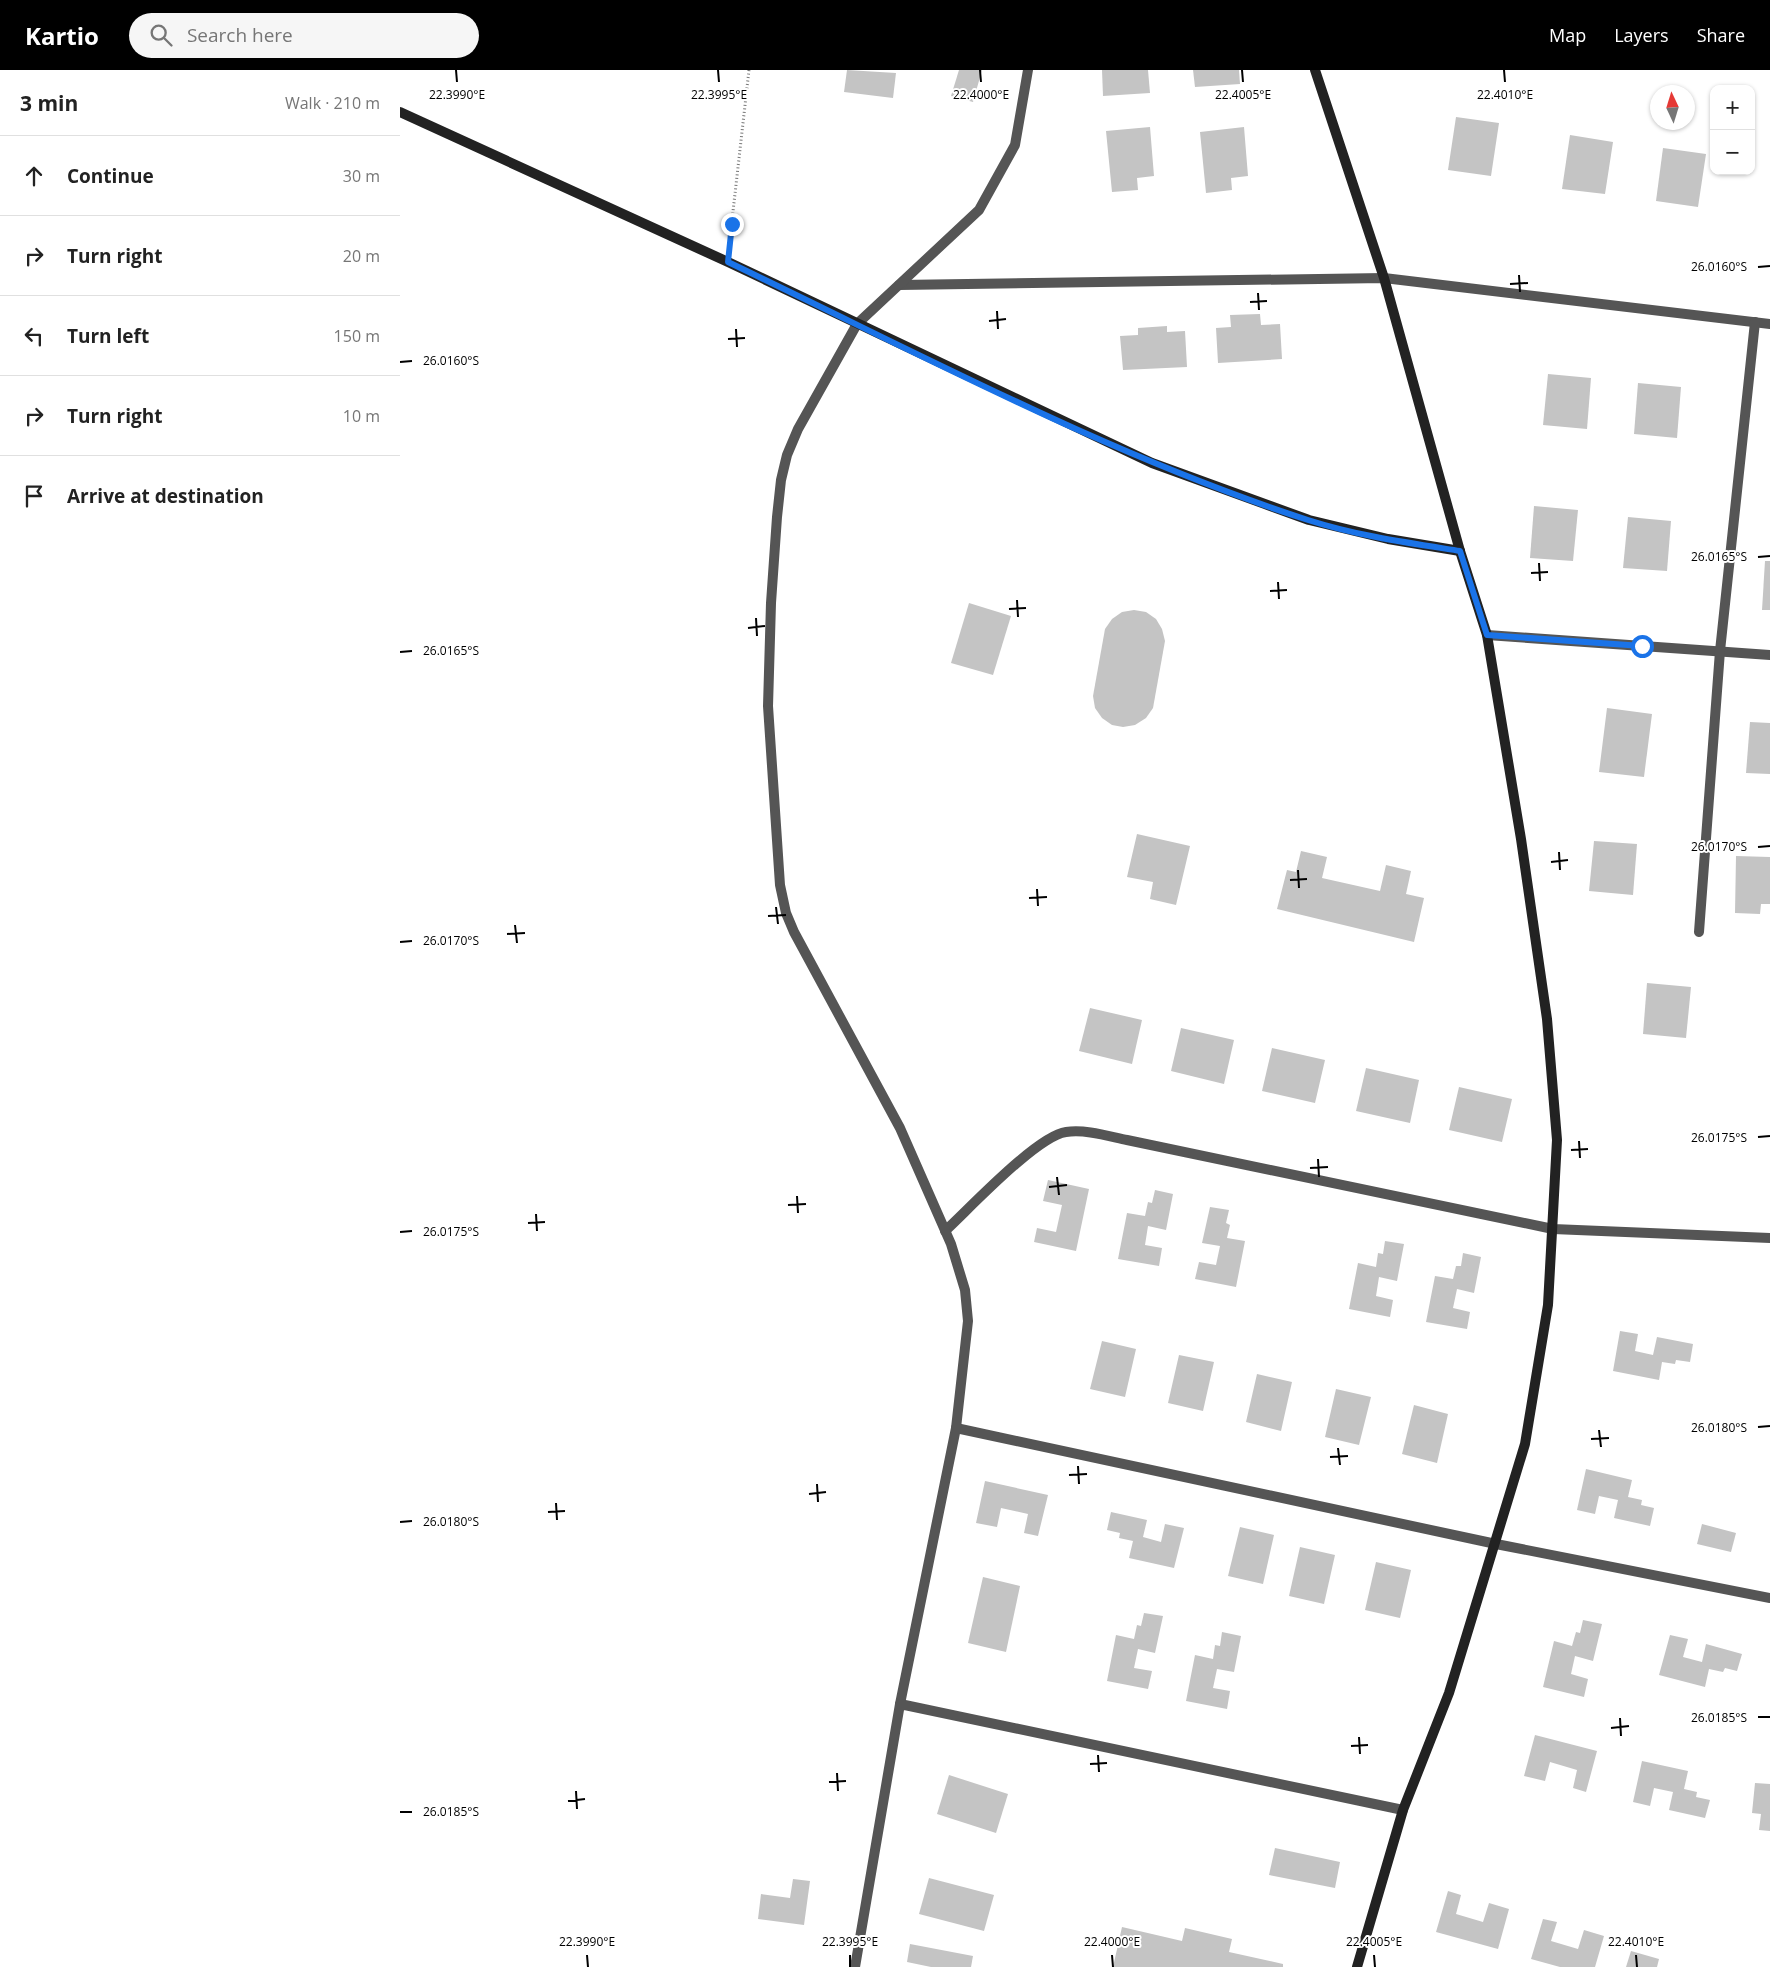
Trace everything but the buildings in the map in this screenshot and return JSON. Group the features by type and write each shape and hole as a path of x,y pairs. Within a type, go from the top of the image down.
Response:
{"street":[{"path":"855,1967 900,1704 956,1428 968,1321 965,1290 945,1230 900,1128 794,932 786,913 780,885 768,706 771,603 781,480 787,455 798,429 857,324 979,210 992,189 1014,145 1028,70"},
{"path":"1315,70 1384,278 1460,551 1487,635 1521,839 1547,1019 1556,1140 1548,1305 1525,1444 1450,1693 1403,1810 1357,1967"},
{"path":"400,112 728,262 1152,464 1309,520 1388,539 1460,551"},
{"path":"898,285 1384,278 1770,324"},
{"path":"1699,932 1720,651 1755,322"},
{"path":"1487,635 1770,655"},
{"path":"945,1230 1045,1139 1077,1131 1553,1229 1770,1238"},
{"path":"956,1428 1496,1544 1770,1598"},
{"path":"900,1704 1403,1810"}],"path":[{"path":"728,262 749,70"}],"route":[{"path":"732,224 728,262 1152,464 1309,520 1348,531 1460,551 1487,635 1642,646"}]}
